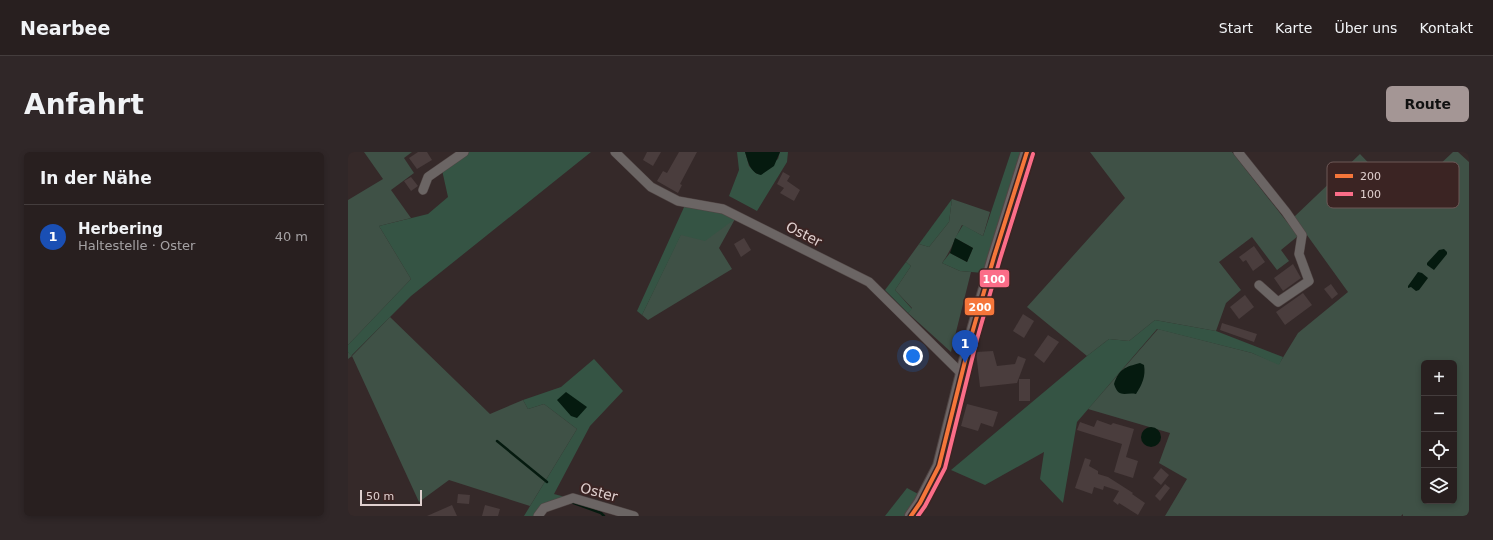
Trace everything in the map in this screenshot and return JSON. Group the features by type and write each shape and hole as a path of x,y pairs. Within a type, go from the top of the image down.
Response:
{"main road":[{"path":"911,516 920,503 938,466 994,257 1027,152"}],"street":[{"path":"423,190 428,177 464,152"},
{"name":"Oster","path":"615,152 651,187 678,201 723,209 869,282 962,374"},
{"path":"1238,152 1286,212 1302,235 1299,254 1309,281 1278,302 1259,285"},
{"name":"Oster","path":"538,516 544,508 573,498 634,516"}],"shaded area":[{"path":"364,152 412,152 404,158 414,173 391,190 411,218 379,226 411,279 348,345 348,200 383,179"},
{"path":"467,152 591,152 411,296 351,356 348,352 348,345 411,279 379,226 428,214 448,197 442,170"},
{"path":"737,152 745,152 749,166 757,174 778,159 780,152 788,152 787,162 757,211 729,196 739,170"},
{"path":"745,152 780,152 774,166 761,175 754,172 748,163"},
{"path":"1011,152 1022,152 983,273 960,271 942,263 950,253 967,262 973,248 955,238 963,225 983,236"},
{"path":"1090,152 1232,152 1298,236 1281,250 1289,261 1277,270 1252,237 1219,262 1241,290 1226,303 1216,331 1155,320 1129,341 1109,339 1087,356 1027,307 1125,198"},
{"path":"1453,152 1458,152 1469,162 1469,516 1403,516 1403,514 1401,516 1165,516 1187,479 1159,463 1170,433 1088,409 1158,329 1252,353 1279,364 1298,333 1348,292 1294,217 1327,186 1327,208 1459,208 1459,162 1442,162"},
{"path":"1360,154 1368,162 1352,162"},
{"path":"952,199 990,212 983,236 962,225 942,263 960,271 971,272 951,352 908,313 912,308 895,290 911,266 906,262 919,244 929,247 949,222"},
{"path":"952,199 949,222 929,247 919,244"},
{"path":"685,205 721,212 735,219 705,241 681,235 642,315 637,311"},
{"path":"735,219 719,248 732,269 648,320 642,315 681,234"},
{"path":"955,238 973,248 967,262 950,253"},
{"path":"1444,249 1447,254 1434,270 1427,265 1427,263 1439,250"},
{"path":"906,262 911,266 895,290 912,309 908,313 885,290"},
{"path":"1418,272 1422,273 1428,278 1419,290 1416,291 1411,287 1408,288 1408,286"},
{"path":"390,317 490,414 523,400 528,409 544,404 577,429 530,506 449,480 419,502 352,356"},
{"path":"1155,320 1216,331 1283,357 1279,365 1252,353 1157,329 1077,422 1063,503 1040,479 1044,452 985,485 951,470 1109,339 1129,341"},
{"path":"348,352 352,356 348,359"},
{"path":"594,359 623,391 590,426 554,494 565,497 534,516 524,516 577,429 544,404 528,409 523,400 561,387"},
{"path":"1140,363 1144,365 1144,377 1136,394 1123,394 1118,392 1114,384 1120,372 1126,367"},
{"path":"566,392 587,407 577,418 571,416 557,400"},
{"path":"1151,427 1158,430 1161,437 1158,444 1151,447 1144,444 1141,437 1144,430"},
{"path":"907,488 920,495 905,516 885,516"}],"building":[{"path":"418,152 427,152 432,160 417,169 409,158"},
{"path":"647,152 661,152 653,166 643,160"},
{"path":"679,152 697,152 680,184 682,185 678,193 657,181 663,171 667,173"},
{"path":"783,172 790,176 787,181 800,190 794,201 780,193 784,188 777,184"},
{"path":"411,177 418,186 411,191 404,181"},
{"path":"744,238 751,250 741,257 734,244"},
{"path":"1254,246 1265,262 1253,271 1246,260 1243,262 1239,257"},
{"path":"1293,264 1301,278 1283,291 1274,278"},
{"path":"1331,284 1338,294 1332,299 1324,289"},
{"path":"1303,293 1312,305 1285,325 1276,312"},
{"path":"1245,295 1254,307 1239,319 1230,307"},
{"path":"1023,314 1034,321 1024,338 1013,331"},
{"path":"1222,323 1257,334 1254,342 1220,330"},
{"path":"1048,335 1059,342 1044,363 1034,355"},
{"path":"993,351 997,366 1015,364 1018,356 1026,359 1017,383 980,387 976,352"},
{"path":"1019,379 1030,379 1030,401 1019,401"},
{"path":"967,404 998,412 993,427 981,423 978,431 961,426"},
{"path":"1097,420 1111,425 1113,423 1134,429 1126,457 1138,461 1133,478 1114,472 1122,444 1077,430 1080,422 1094,427"},
{"path":"1085,458 1091,460 1089,466 1098,471 1098,474 1108,477 1133,493 1132,494 1145,503 1138,515 1113,501 1119,491 1104,486 1103,490 1094,487 1092,494 1075,488"},
{"path":"1161,468 1169,475 1161,485 1153,478"},
{"path":"1165,484 1170,488 1160,501 1155,496"},
{"path":"458,494 470,495 469,504 457,503"},
{"path":"452,505 457,516 427,516"},
{"path":"485,505 500,509 498,516 482,516"}],"waterway":[{"path":"497,441 547,482"},
{"path":"571,502 601,513 604,516"}],"transit line":[{"name":"200","path":"911,516 920,503 939,466 971,337 1027,152"},
{"name":"100","path":"918,516 945,468 977,339 1033,154"}],"place":[{"name":"Herbering","path":"965,363"}]}
